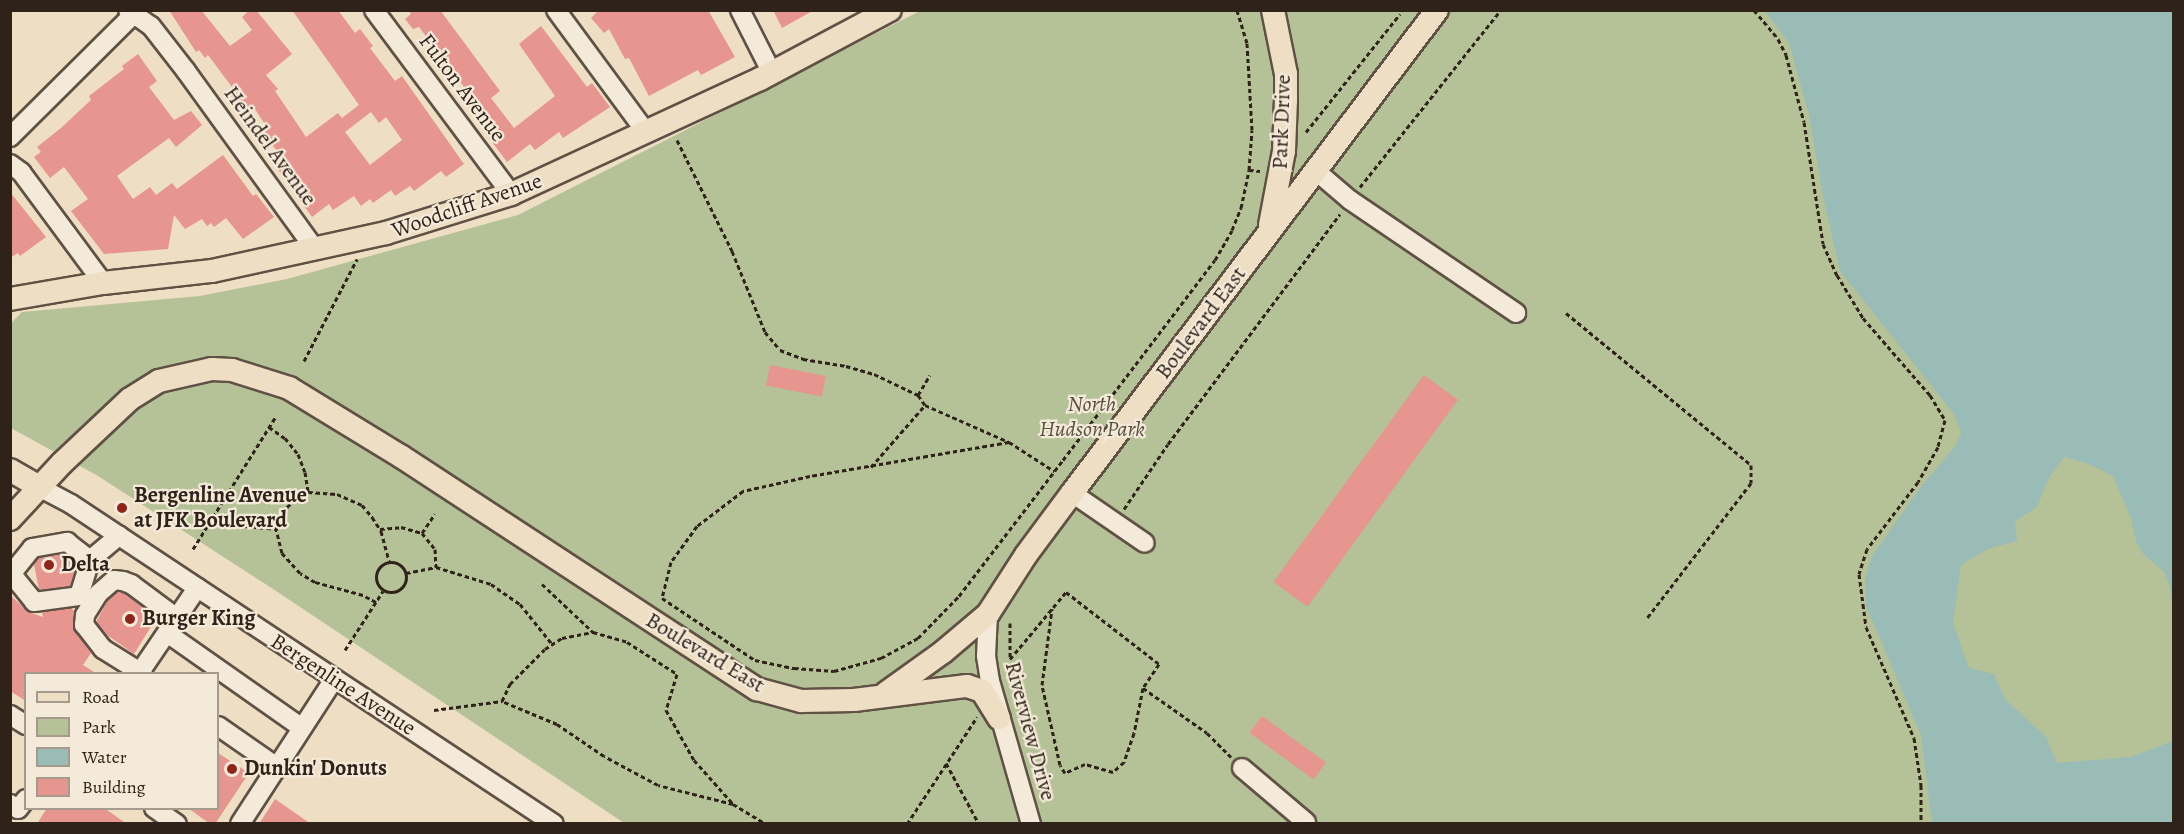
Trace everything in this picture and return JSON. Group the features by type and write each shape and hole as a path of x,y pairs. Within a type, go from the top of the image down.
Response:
{"main road":[{"name":"Woodcliff Avenue","path":"10,298 103,283 212,271 368,237 511,194 772,73 890,10"},
{"name":"Park Drive","path":"1269,234 1284,151 1286,100 1286,74 1273,10"},
{"name":"Boulevard East","path":"10,519 39,486 130,399 159,381 212,369 252,375 289,388 402,457 757,689 801,700 854,700 884,694 943,652 988,614 1026,555 1072,493 1437,10"},
{"name":"Bergenline Avenue","path":"10,470 39,486"},
{"path":"884,694 970,686 982,691 990,714"}],"street":[{"name":"Fulton Avenue","path":"374,10 511,194"},
{"path":"556,10 646,132"},
{"path":"740,10 772,73"},
{"path":"10,137 133,12"},
{"name":"Heindel Avenue","path":"133,12 151,26 186,70 315,249"},
{"path":"10,164 21,172 103,283"},
{"path":"1316,171 1350,200 1516,313"},
{"name":"Bergenline Avenue","path":"39,486 119,536 554,824"},
{"path":"1072,493 1145,543"},
{"path":"90,560 67,542 32,548 11,573 34,603 80,596 90,560 119,536"},
{"path":"139,672 103,649 84,625 85,615 99,593 114,580 131,584 172,625 302,728"},
{"path":"142,672 197,588"},
{"name":"Riverview Drive","path":"988,614 986,656 990,714 1031,824"},
{"path":"240,824 334,679"},
{"path":"219,727 277,767"},
{"path":"1242,768 1306,822"},
{"path":"10,804 18,810 24,802"},
{"path":"157,810 177,824"}],"path":[{"path":"1010,442 810,476 743,491 697,526 671,562 662,598 755,660 794,668 834,670 881,658 918,638 958,596 1215,260 1241,208 1248,170 1251,84 1247,43 1237,10"},
{"path":"1115,522 1168,444 1350,200 1502,10"},
{"path":"1754,10 1778,39 1786,55 1804,122 1823,244 1837,275 1863,318 1930,395 1945,420 1938,447 1918,482 1868,549 1859,574 1866,627 1914,738 1921,785 1921,824"},
{"path":"1306,132 1400,14"},
{"path":"667,122 732,251 765,332 780,350 803,359 874,374 918,395 925,405 1010,442 1054,471"},
{"path":"1248,170 1260,171"},
{"path":"304,361 368,237"},
{"path":"1566,313 1751,465 1751,483 1647,618"},
{"path":"918,395 930,375"},
{"path":"871,467 925,405"},
{"path":"193,549 276,416"},
{"path":"269,427 285,438 298,453 308,492"},
{"path":"376,602 363,595 315,582 300,573 282,553 276,529 286,507 308,492 337,494 363,505 379,529 389,561"},
{"path":"422,533 435,514"},
{"path":"213,517 244,526 276,529"},
{"path":"379,529 401,527 422,533 435,549 436,567"},
{"path":"389,561 400,565 406,573 405,585 399,590 384,590 377,583 376,573 381,565 389,561"},
{"path":"406,573 436,567 491,584 520,604 552,644"},
{"path":"542,584 593,632 627,642 677,674 666,710 694,760 733,804"},
{"path":"345,650 384,590"},
{"path":"1010,623 1010,659 1065,592 1159,664 1143,688 1134,733 1124,762 1113,772 1085,764 1065,773 1060,765 1042,685 1052,609"},
{"path":"502,701 510,684 523,668 552,644 562,638 593,632"},
{"path":"1143,688 1207,733 1242,768"},
{"path":"434,710 502,701 557,724 604,756 658,785 733,804 766,824"},
{"path":"907,824 946,763 990,714"},
{"path":"946,763 980,824"}],"green space":[{"name":"North Hudson Park","path":"920,11 2173,11 2173,823 624,823 270,587 98,476 11,428 11,323 22,312 200,296 287,279 518,215"}],"water":[{"path":"1765,11 2173,11 2173,599 2171,599 2164,572 2143,554 2136,541 2131,519 2113,476 2089,464 2064,457 2049,478 2037,507 2015,521 2017,541 1988,549 1961,565 1953,623 1969,668 1994,674 2005,699 2046,737 2057,763 2131,757 2173,741 2173,823 1932,823 1921,735 1866,606 1865,579 1872,556 1920,488 1956,445 1961,433 1954,414 1840,271 1824,201 1809,115 1789,43"}],"building":[{"path":"169,10 201,10 230,46 252,30 242,17 250,10 256,10 292,54 266,75 278,89 275,91 306,137 338,113 342,118 359,105 292,10 338,10 355,33 360,29 373,46 370,48 395,81 402,76 464,164 446,177 441,171 414,191 410,186 395,196 391,190 373,203 370,199 361,206 354,196 333,210 329,204 312,217 272,161 280,155 268,139 265,132 268,129 253,106 250,109 244,104 240,107 231,96 235,91 208,55 205,58 199,50 196,52","holes":["371,112 379,123 386,117 402,140 370,165 345,132"]},
{"path":"409,10 440,10 500,91 491,98 514,128 555,96 519,44 541,26 587,87 592,83 610,107 563,138 559,132 535,150 530,144 507,162 489,138 497,131 419,27 413,29 405,19 411,14"},
{"path":"599,10 708,10 735,57 701,75 698,70 649,96 629,58 625,59 609,29 604,33 591,18"},
{"path":"773,10 814,10 782,28"},
{"path":"138,54 157,81 149,87 174,120 191,111 202,125 176,147 169,138 117,176 133,199 150,187 156,195 172,183 177,189 223,155 253,196 256,194 274,217 243,239 226,218 214,227 211,223 207,226 202,219 185,229 174,215 168,249 104,254 71,211 88,199 64,167 50,178 34,157 41,152 37,147 91,100 89,96 124,69 122,66"},
{"path":"10,192 46,237 20,256 18,253 10,258"},
{"path":"770,365 826,376 822,396 766,386"},
{"path":"1424,375 1458,400 1308,607 1274,582"},
{"path":"64,554 71,560 74,574 70,586 39,590 34,564 38,558"},
{"path":"118,592 126,594 157,617 134,654 107,635 96,622 108,600"},
{"path":"10,595 29,612 43,617 42,612 71,608 75,612 75,631 91,653 83,665 94,672 24,672 24,700 10,691"},
{"path":"1262,716 1326,762 1314,779 1250,733"},
{"path":"219,754 249,773 215,824 210,824 191,810 219,810"},
{"path":"275,799 311,824 259,824"},
{"path":"46,810 107,810 127,824 37,824"}],"place":[{"name":"Bergenline Avenue at JFK Boulevard","path":"122,508"},
{"name":"Delta","path":"49,565"},
{"name":"Burger King","path":"130,619"},
{"name":"Dunkin' Donuts","path":"232,769"}]}
